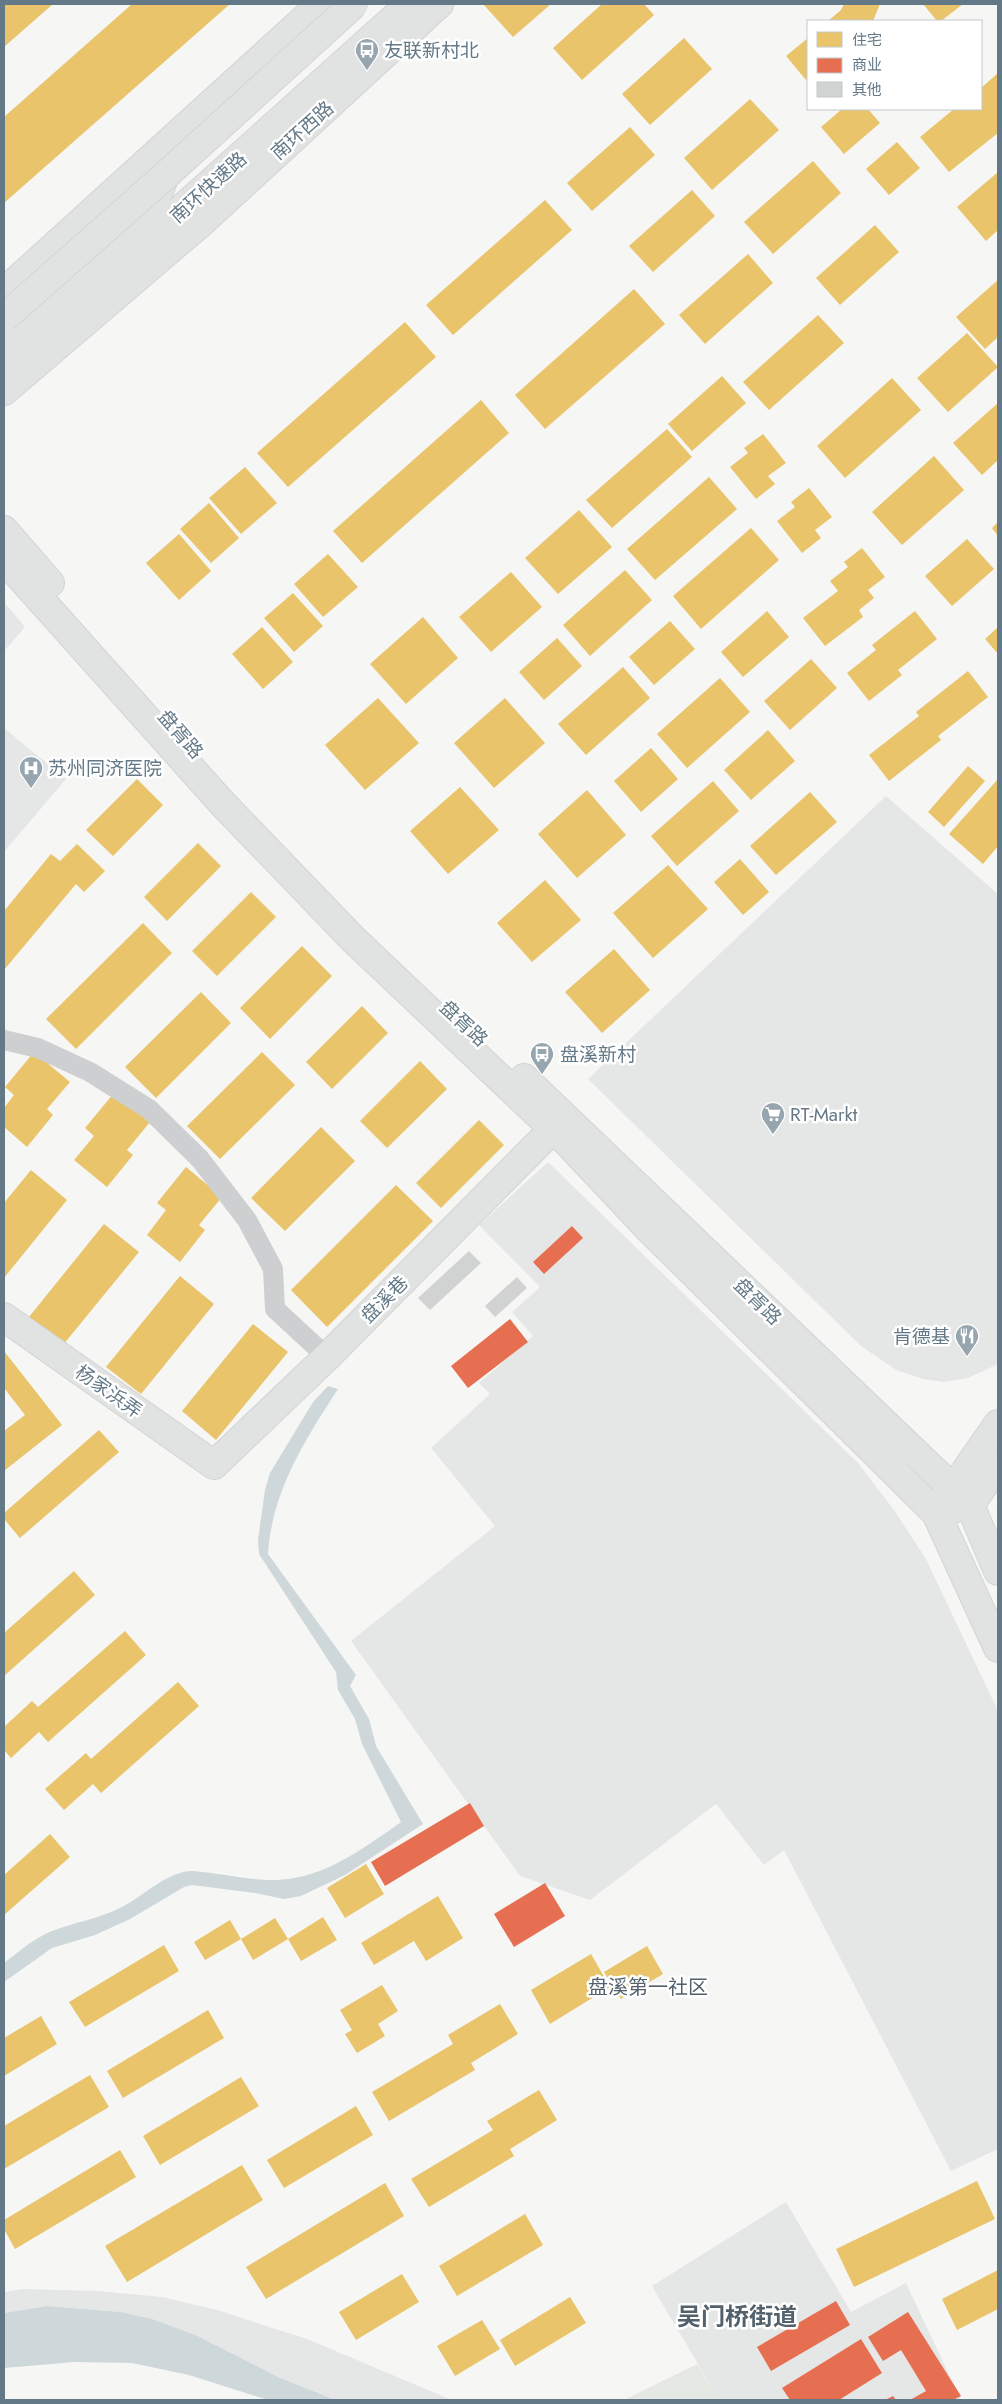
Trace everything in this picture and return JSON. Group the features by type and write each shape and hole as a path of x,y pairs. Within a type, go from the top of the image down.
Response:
{"main road":[{"path":"4,292 321,4"},
{"name":"南环快速路","path":"4,318 166,175 354,4"},
{"name":"南环快速路","path":"4,368 410,4"},
{"name":"南环西路","path":"4,391 203,221 439,4"},
{"path":"4,339 152,209 181,131"},
{"name":"盘胥路","path":"4,530 234,794 366,933 565,1115 961,1497 998,1571"},
{"name":"盘胥路","path":"4,559 222,803 353,939 552,1130 564,1139 648,1227 936,1513 998,1648"},
{"name":"盘溪巷","path":"214,1465 327,1357 552,1130"},
{"name":"杨家浜弄","path":"4,1317 214,1465"},
{"path":"961,1497 998,1424"},
{"path":"936,1513 961,1497 998,1465"}],"street":[{"path":"4,1040 38,1048 90,1072 149,1109 200,1159 247,1220 273,1268 275,1309 327,1357"}],"shaded area":[{"path":"4,602 25,627 4,651"},
{"name":"苏州同济医院","path":"4,728 66,779 4,852"},
{"path":"886,796 998,894 998,1364 968,1378 943,1382 923,1379 896,1370 861,1346 588,1079"},
{"path":"548,1162 858,1463 894,1510 926,1559 998,1711 998,2149 951,2171 784,1850 764,1865 716,1804 590,1900 520,1876 351,1641 495,1526 431,1448 490,1394 479,1383 533,1336 512,1312 540,1287 479,1225"},
{"path":"328,1386 338,1389 302,1447 283,1488 271,1531 268,1554 356,1675 350,1686 369,1719 376,1746 423,1824 345,1875 301,1896 284,1899 255,1893 192,1885 184,1887 130,1919 95,1935 52,1948 4,1982 4,1963 39,1937 113,1911 174,1875 193,1871 258,1879 277,1880 295,1878 328,1868 373,1842 401,1822 362,1744 355,1719 338,1690 336,1672 259,1554 258,1540 265,1490 270,1473 313,1402"},
{"path":"786,2202 851,2312 906,2283 961,2400 719,2400 652,2286"},
{"path":"24,2289 97,2291 162,2297 217,2310 307,2339 452,2400 337,2400 278,2377 152,2319 121,2312 47,2306 4,2313 4,2292"},
{"path":"47,2306 121,2312 152,2319 195,2335 278,2377 336,2400 268,2400 189,2375 132,2363 74,2362 4,2368 4,2313"},
{"path":"697,2364 719,2400 624,2400"}],"building: 住宅":[{"path":"4,4 53,4 4,47"},
{"path":"132,4 230,4 4,203 4,117"},
{"path":"483,4 551,4 513,37"},
{"path":"602,4 644,4 654,15 582,80 553,48"},
{"path":"844,4 880,4 873,20 829,20 841,10"},
{"path":"923,4 963,4 942,20 936,20"},
{"path":"684,38 712,69 650,125 622,94"},
{"path":"807,39 806,80 786,56"},
{"path":"998,73 998,133 949,172 920,137 953,110 982,110 982,87"},
{"path":"750,99 779,130 712,190 684,158"},
{"path":"841,110 869,110 880,123 844,154 821,127"},
{"path":"630,127 655,155 592,211 567,183"},
{"path":"897,142 920,168 889,195 866,169"},
{"path":"813,161 841,193 773,254 744,222"},
{"path":"998,172 998,230 986,241 957,207"},
{"path":"692,190 715,216 653,272 629,246"},
{"path":"545,200 572,230 453,335 426,305"},
{"path":"875,225 899,252 840,305 816,278"},
{"path":"748,254 773,283 705,344 679,315"},
{"path":"998,280 998,337 985,349 956,317"},
{"path":"634,289 665,324 545,429 515,395"},
{"path":"818,315 844,343 769,410 743,382"},
{"path":"405,322 436,357 288,487 257,453"},
{"path":"967,333 998,367 948,412 917,378"},
{"path":"722,376 746,403 692,451 668,424"},
{"path":"892,378 921,410 845,478 817,446"},
{"path":"481,400 509,433 362,563 333,531"},
{"path":"998,403 998,460 982,475 953,443"},
{"path":"667,429 692,457 612,528 586,500"},
{"path":"763,434 786,463 768,476 775,484 756,499 730,467 748,453 744,448"},
{"path":"934,456 964,490 902,545 872,512"},
{"path":"245,467 277,503 241,534 209,498"},
{"path":"709,477 737,509 655,580 627,549"},
{"path":"809,488 832,517 815,530 821,538 802,553 777,521 795,507 791,502"},
{"path":"209,503 239,538 211,563 180,529"},
{"path":"579,510 612,547 558,594 525,558"},
{"path":"998,522 998,536 992,528"},
{"path":"751,528 779,560 701,629 673,596"},
{"path":"179,534 211,571 179,600 146,563"},
{"path":"967,539 994,569 952,606 925,576"},
{"path":"862,548 885,577 868,590 874,598 859,610 863,617 825,646 803,618 838,591 830,581 848,567 844,562"},
{"path":"328,554 358,587 323,617 294,584"},
{"path":"625,570 652,600 590,656 563,625"},
{"path":"511,572 542,607 491,652 459,617"},
{"path":"293,593 323,626 294,652 264,618"},
{"path":"767,611 789,637 743,677 721,652"},
{"path":"915,611 937,639 898,670 902,675 869,701 847,673 876,650 872,645"},
{"path":"423,617 458,658 406,704 370,664"},
{"path":"670,621 695,649 654,685 629,657"},
{"path":"262,627 293,662 263,689 232,654"},
{"path":"998,627 998,654 985,639"},
{"path":"557,638 582,666 544,700 519,672"},
{"path":"811,659 837,688 790,730 764,701"},
{"path":"623,667 650,698 586,755 558,724"},
{"path":"968,671 988,697 938,736 941,740 889,781 869,755 919,716 916,712"},
{"path":"720,678 750,712 687,768 657,734"},
{"path":"378,698 419,743 365,790 325,745"},
{"path":"505,698 545,743 494,788 454,743"},
{"path":"768,730 795,761 751,800 724,770"},
{"path":"651,748 678,779 641,812 614,781"},
{"path":"968,766 985,781 944,827 928,812"},
{"path":"137,779 163,805 113,856 86,830"},
{"path":"998,779 998,846 983,864 949,834"},
{"path":"713,781 739,811 677,866 651,836"},
{"path":"460,787 499,830 448,874 410,831"},
{"path":"587,790 626,835 577,878 538,834"},
{"path":"810,792 837,822 776,875 750,846"},
{"path":"198,843 221,866 167,921 144,897"},
{"path":"77,844 105,871 84,892 76,884 4,970 4,911 51,854 60,861"},
{"path":"740,859 769,892 743,915 714,882"},
{"path":"668,865 708,909 653,958 613,913"},
{"path":"545,880 581,920 532,962 497,923"},
{"path":"251,892 276,917 217,976 192,951"},
{"path":"143,923 172,953 76,1049 46,1019"},
{"path":"302,946 332,976 270,1039 240,1008"},
{"path":"614,949 650,990 602,1033 565,992"},
{"path":"201,992 231,1023 156,1098 125,1067"},
{"path":"362,1006 388,1033 332,1089 306,1062"},
{"path":"34,1052 70,1082 47,1109 53,1115 27,1147 4,1127 4,1108 14,1095 5,1087"},
{"path":"262,1052 295,1085 220,1159 187,1126"},
{"path":"420,1061 447,1089 387,1148 360,1121"},
{"path":"114,1093 150,1122 127,1150 133,1155 107,1187 74,1160 94,1136 85,1128"},
{"path":"479,1120 504,1145 441,1208 416,1183"},
{"path":"321,1127 355,1161 285,1231 251,1198"},
{"path":"186,1167 222,1197 199,1225 205,1230 180,1262 147,1235 166,1210 157,1203"},
{"path":"31,1170 67,1200 4,1278 4,1203"},
{"path":"396,1185 433,1221 327,1327 291,1290"},
{"path":"104,1224 139,1252 63,1345 29,1317"},
{"path":"180,1276 214,1304 141,1394 106,1367"},
{"path":"253,1324 288,1352 216,1440 182,1411"},
{"path":"4,1351 62,1425 4,1471 4,1431 25,1415 4,1388"},
{"path":"99,1430 119,1452 20,1538 4,1519 4,1513"},
{"path":"74,1571 95,1595 4,1676 4,1633"},
{"path":"125,1631 146,1655 48,1742 39,1732 11,1758 4,1750 4,1727 32,1701 38,1707"},
{"path":"178,1682 199,1706 101,1793 93,1784 64,1810 45,1789 86,1753 91,1759"},
{"path":"50,1834 70,1857 4,1915 4,1875"},
{"path":"366,1864 384,1894 345,1918 327,1888"},
{"path":"438,1896 463,1938 426,1961 414,1941 374,1965 361,1943"},
{"path":"323,1917 337,1940 301,1961 288,1939"},
{"path":"275,1918 288,1939 253,1960 241,1939"},
{"path":"230,1920 241,1939 205,1960 194,1942"},
{"path":"164,1945 179,1971 85,2027 69,2002"},
{"path":"647,1946 663,1974 621,1999 604,1972"},
{"path":"591,1954 610,1987 550,2024 531,1990"},
{"path":"382,1985 398,2011 378,2024 385,2036 357,2053 345,2034 352,2030 340,2010"},
{"path":"500,2004 518,2034 471,2063 475,2070 389,2121 372,2092 453,2044 448,2035"},
{"path":"208,2010 224,2038 123,2098 107,2071"},
{"path":"41,2016 57,2044 4,2076 4,2038"},
{"path":"90,2075 109,2107 4,2169 4,2126"},
{"path":"241,2077 259,2106 160,2165 143,2136"},
{"path":"539,2090 557,2120 510,2149 514,2156 429,2207 411,2179 493,2130 487,2121"},
{"path":"356,2106 373,2135 284,2188 267,2160"},
{"path":"120,2150 136,2177 15,2249 4,2229 4,2220"},
{"path":"242,2165 263,2200 127,2282 105,2246"},
{"path":"977,2181 995,2219 854,2287 836,2249"},
{"path":"385,2183 404,2216 266,2299 246,2267"},
{"path":"525,2214 543,2245 457,2296 439,2266"},
{"path":"998,2270 998,2309 957,2330 942,2299"},
{"path":"402,2274 419,2302 356,2340 339,2312"},
{"path":"570,2297 586,2323 515,2366 500,2340"},
{"path":"482,2320 500,2349 455,2376 437,2346"}],"building: 商业":[{"path":"572,1226 583,1238 544,1274 533,1262"},
{"path":"510,1319 528,1342 468,1388 451,1366"},
{"path":"470,1803 484,1826 385,1886 371,1862"},
{"path":"545,1883 565,1916 514,1947 494,1914"},
{"path":"836,2301 850,2325 771,2371 757,2347"},
{"path":"908,2312 961,2396 953,2400 910,2400 926,2391 901,2350 883,2361 868,2337"},
{"path":"861,2339 882,2373 839,2400 790,2400 782,2388"},
{"path":"893,2396 896,2400 885,2400"}],"building: 其他":[{"path":"469,1251 481,1263 430,1310 418,1298"},
{"path":"517,1277 527,1288 495,1317 485,1306"}],"place":[{"name":"友联新村北","path":"367,71"},
{"name":"苏州同济医院","path":"31,789"},
{"name":"盘溪新村","path":"542,1075"},
{"name":"RT-Markt","path":"773,1135"},
{"name":"肯德基","path":"967,1357"}],"district":[{"name":"盘溪第一社区","path":"648,1987"},
{"name":"吴门桥街道","path":"737,2317"}]}
